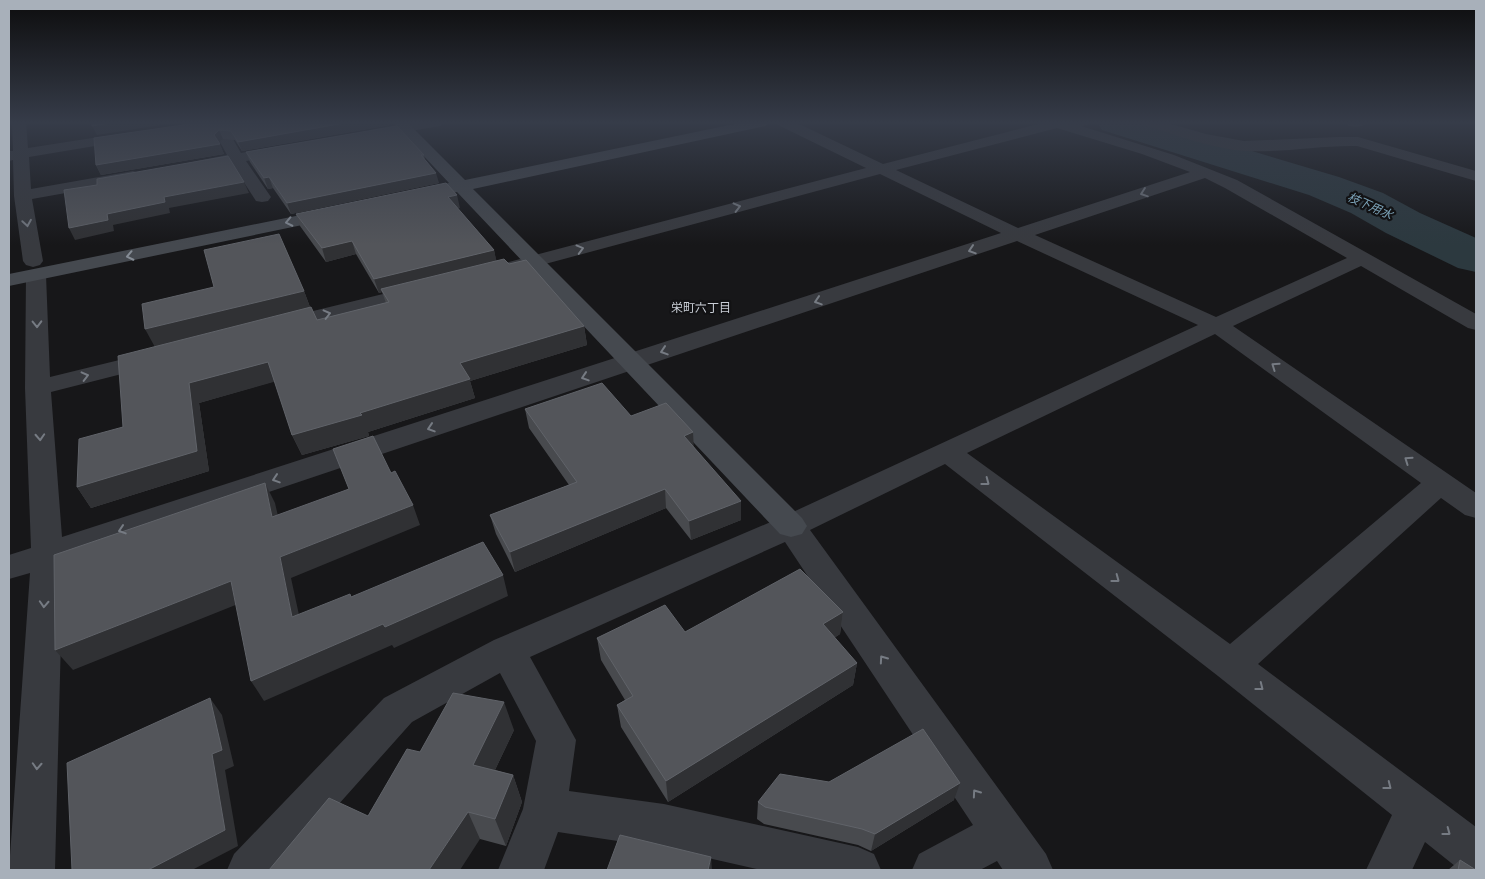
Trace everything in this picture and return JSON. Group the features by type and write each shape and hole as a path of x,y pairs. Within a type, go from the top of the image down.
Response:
{"street":[{"path":"16,163 34,268 46,555 32,870"},
{"path":"178,168 207,163"},
{"path":"239,163 262,197"},
{"path":"438,163 791,526 1030,870"},
{"path":"393,201 456,182 538,163"},
{"path":"404,187 456,182 554,163"},
{"path":"868,163 1019,235 1218,326 1476,508"},
{"path":"486,274 684,220 908,163"},
{"path":"1181,163 1206,172 1363,258 1476,324"},
{"path":"1431,163 1476,176"},
{"path":"9,568 1206,172"},
{"path":"23,196 149,173"},
{"path":"9,280 34,268 350,204"},
{"path":"250,870 398,710 508,650 791,526 1108,375 1363,258"},
{"path":"9,266 34,268"},
{"path":"257,332 438,286"},
{"path":"38,388 181,352"},
{"path":"947,452 1231,664 1476,854"},
{"path":"1231,664 1440,483"},
{"path":"508,650 556,740 546,809 521,870"},
{"path":"546,809 664,826 858,870"},
{"path":"1389,870 1418,809"},
{"path":"935,870 1004,833"}],"building":[{"path":"188,163 232,163 244,182 164,197 165,202 107,214 108,220 69,228 64,190 97,185 97,179"},
{"path":"254,163 428,163 436,173 287,203 269,177 264,178"},
{"path":"446,183 457,195 448,197 494,250 374,279 352,241 322,248 296,214"},
{"path":"279,234 304,291 145,329 142,304 214,287 204,250"},
{"path":"504,259 509,264 526,260 584,326 460,363 470,379 360,413 362,415 292,435 268,362 189,383 197,451 77,487 79,439 123,427 118,356 311,307 317,320 389,302 381,289"},
{"path":"602,383 631,416 666,403 693,432 684,436 741,501 689,521 665,489 510,552 490,515 577,482 525,409"},
{"path":"373,436 391,473 395,471 413,505 280,557 292,617 350,594 351,597 483,542 503,575 385,627 383,624 251,681 231,581 55,650 54,555 265,483 272,517 349,489 333,449"},
{"path":"800,569 843,612 823,624 857,663 666,781 617,705 633,696 597,638 665,605 685,632"},
{"path":"453,693 504,702 473,765 513,775 495,819 468,812 429,870 269,870 329,798 368,816 407,749 420,752"},
{"path":"210,698 222,750 212,754 225,830 148,870 72,870 67,763"},
{"path":"923,729 960,783 875,834 862,829 765,807 758,802 780,774 829,782"},
{"path":"620,835 711,857 708,870 607,870"},
{"path":"1460,860 1476,870 1458,870"}],"waterway":[{"name":"枝下用水","path":"1249,163 1324,186 1367,203 1403,223 1476,257"}],"district":[{"name":"栄町六丁目","path":"701,308"}]}
